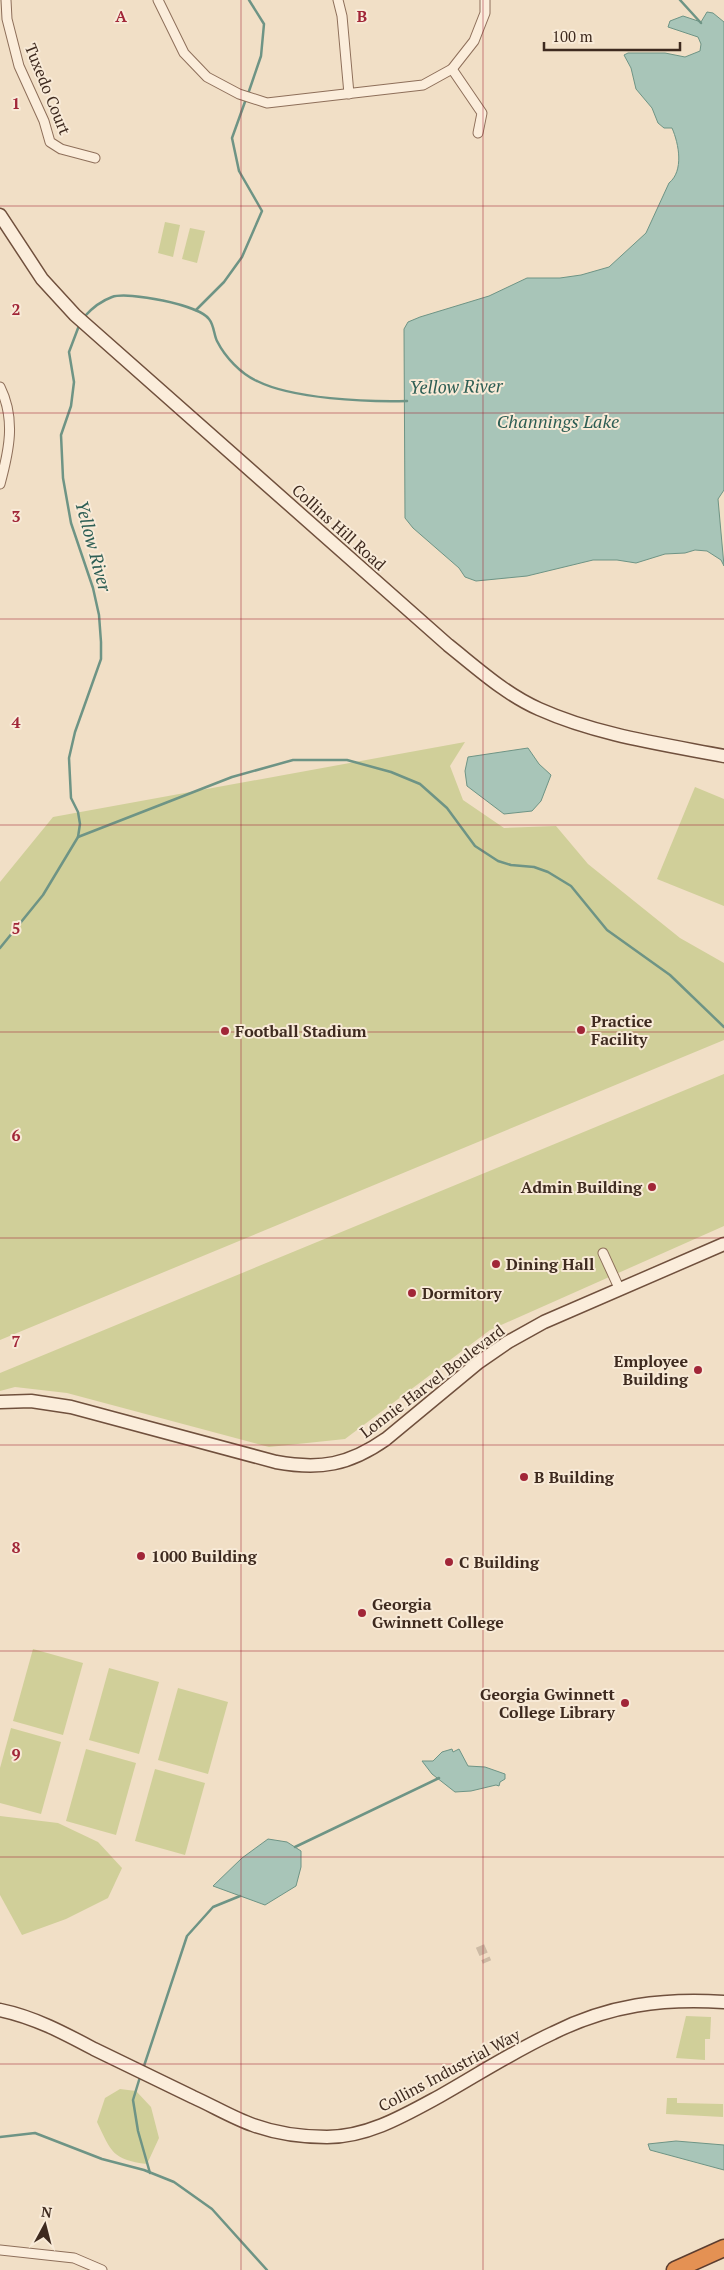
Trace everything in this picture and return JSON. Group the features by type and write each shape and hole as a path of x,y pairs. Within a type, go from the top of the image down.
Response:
{"highway":[{"path":"675,2270 724,2248"}],"street":[{"name":"Tuxedo Court","path":"6,0 8,18 19,66 44,121 50,142 61,149 95,158"},
{"path":"158,0 184,53 207,77 239,94 267,103 423,85 452,69 474,41 485,13 485,0"},
{"path":"338,0 342,16 349,94"},
{"path":"452,69 482,113 478,133"},
{"name":"Collins Hill Road","path":"0,215 42,279 75,315 448,646 504,689 538,709 576,724 724,756"},
{"path":"0,388 10,420 10,445 0,484"},
{"name":"Lonnie Harvel Boulevard","path":"0,1402 31,1401 71,1407 276,1462 298,1466 338,1464 372,1449 386,1439 479,1362 508,1342 544,1322 724,1244"},
{"path":"603,1253 620,1290"},
{"name":"Collins Industrial Way","path":"0,2010 17,2014 54,2028 142,2073 254,2126 287,2133 327,2137 356,2133 396,2120 552,2033 585,2019 626,2006 656,2001 724,2002"},
{"path":"0,2250 74,2258 102,2270"}],"shaded area":[{"path":"165,222 180,225 173,257 158,253"},
{"path":"190,228 205,231 197,263 182,259"},
{"path":"465,742 450,766 463,800 504,828 556,826 588,864 680,938 724,963 724,1040 0,1340 0,882 53,817"},
{"path":"695,787 724,799 724,906 657,879"},
{"path":"724,1074 724,1226 490,1330 345,1439 269,1447 67,1393 15,1387 0,1391 0,1373"},
{"path":"33,1649 83,1663 63,1735 13,1721"},
{"path":"109,1668 159,1682 139,1754 89,1740"},
{"path":"178,1688 228,1702 208,1774 158,1760"},
{"path":"11,1728 61,1742 41,1814 0,1803 0,1768"},
{"path":"86,1749 136,1763 116,1835 66,1821"},
{"path":"155,1769 205,1783 185,1855 135,1841"},
{"path":"0,1816 58,1823 98,1842 122,1868 108,1898 66,1919 22,1935 0,1895"},
{"path":"686,2016 711,2017 710,2039 705,2039 705,2060 676,2058"},
{"path":"120,2089 136,2091 151,2107 159,2138 147,2164 119,2157 110,2147 97,2122 105,2098"},
{"path":"667,2098 677,2098 677,2103 723,2104 723,2117 666,2114"}],"water":[{"name":"Channings Lake","path":"707,12 713,13 724,22 724,490 718,499 724,566 721,560 707,551 695,550 685,553 665,554 636,563 617,560 593,560 527,576 476,581 465,577 459,568 413,528 405,518 404,329 408,322 420,317 489,296 527,278 560,278 581,275 609,267 646,233 669,183 677,172 679,157 677,142 672,128 664,128 658,123 652,108 636,89 631,68 624,55 628,53 665,53 685,57 700,51 701,44 698,37 668,27 670,21 683,16 701,22"},
{"path":"528,748 539,764 551,775 541,801 532,811 504,814 467,786 465,771 468,757"},
{"path":"452,1749 453,1752 459,1749 468,1766 485,1767 505,1774 505,1779 500,1782 499,1786 455,1792 432,1774 422,1761 433,1761 442,1752"},
{"path":"268,1839 287,1842 301,1851 301,1867 296,1886 265,1905 213,1886 242,1858"},
{"path":"676,2141 724,2145 724,2170 650,2150 648,2144"}],"waterway":[{"path":"248,94 261,56 264,24 249,0"},
{"name":"Yellow River","path":"680,0 701,23"},
{"path":"196,310 224,282 242,257 262,211 239,171 232,138 246,99"},
{"name":"Yellow River","path":"84,317 93,308 112,297 132,296 163,300 192,309 209,319 217,341 224,353 239,369 257,381 272,387 309,396 351,400 407,401"},
{"name":"Yellow River","path":"0,948 43,895 78,837 80,824 78,812 71,798 69,758 75,732 101,659 99,615 93,588 71,523 63,478 61,435 71,406 74,382 69,352 80,323"},
{"path":"78,837 232,777 293,760 347,760 391,772 420,784 447,808 475,846 498,861 511,865 534,867 548,872 571,886 607,930 670,975 724,1027"},
{"path":"295,1847 439,1778"},
{"path":"143,2069 187,1936 213,1907 240,1896"},
{"path":"140,2077 133,2100 138,2131 150,2173"},
{"path":"0,2137 35,2133 102,2159 144,2170 174,2182 212,2209 267,2270"}],"tunnel":[{"path":"480,1946 487,1962"}],"place":[{"name":"Practice Facility","path":"581,1030"},
{"name":"Football Stadium","path":"225,1031"},
{"name":"Admin Building","path":"652,1187"},
{"name":"Dining Hall","path":"496,1264"},
{"name":"Dormitory","path":"412,1293"},
{"name":"Employee Building","path":"698,1370"},
{"name":"B Building","path":"524,1477"},
{"name":"1000 Building","path":"141,1556"},
{"name":"C Building","path":"449,1562"},
{"name":"Georgia Gwinnett College","path":"362,1613"},
{"name":"Georgia Gwinnett College Library","path":"625,1703"}]}
